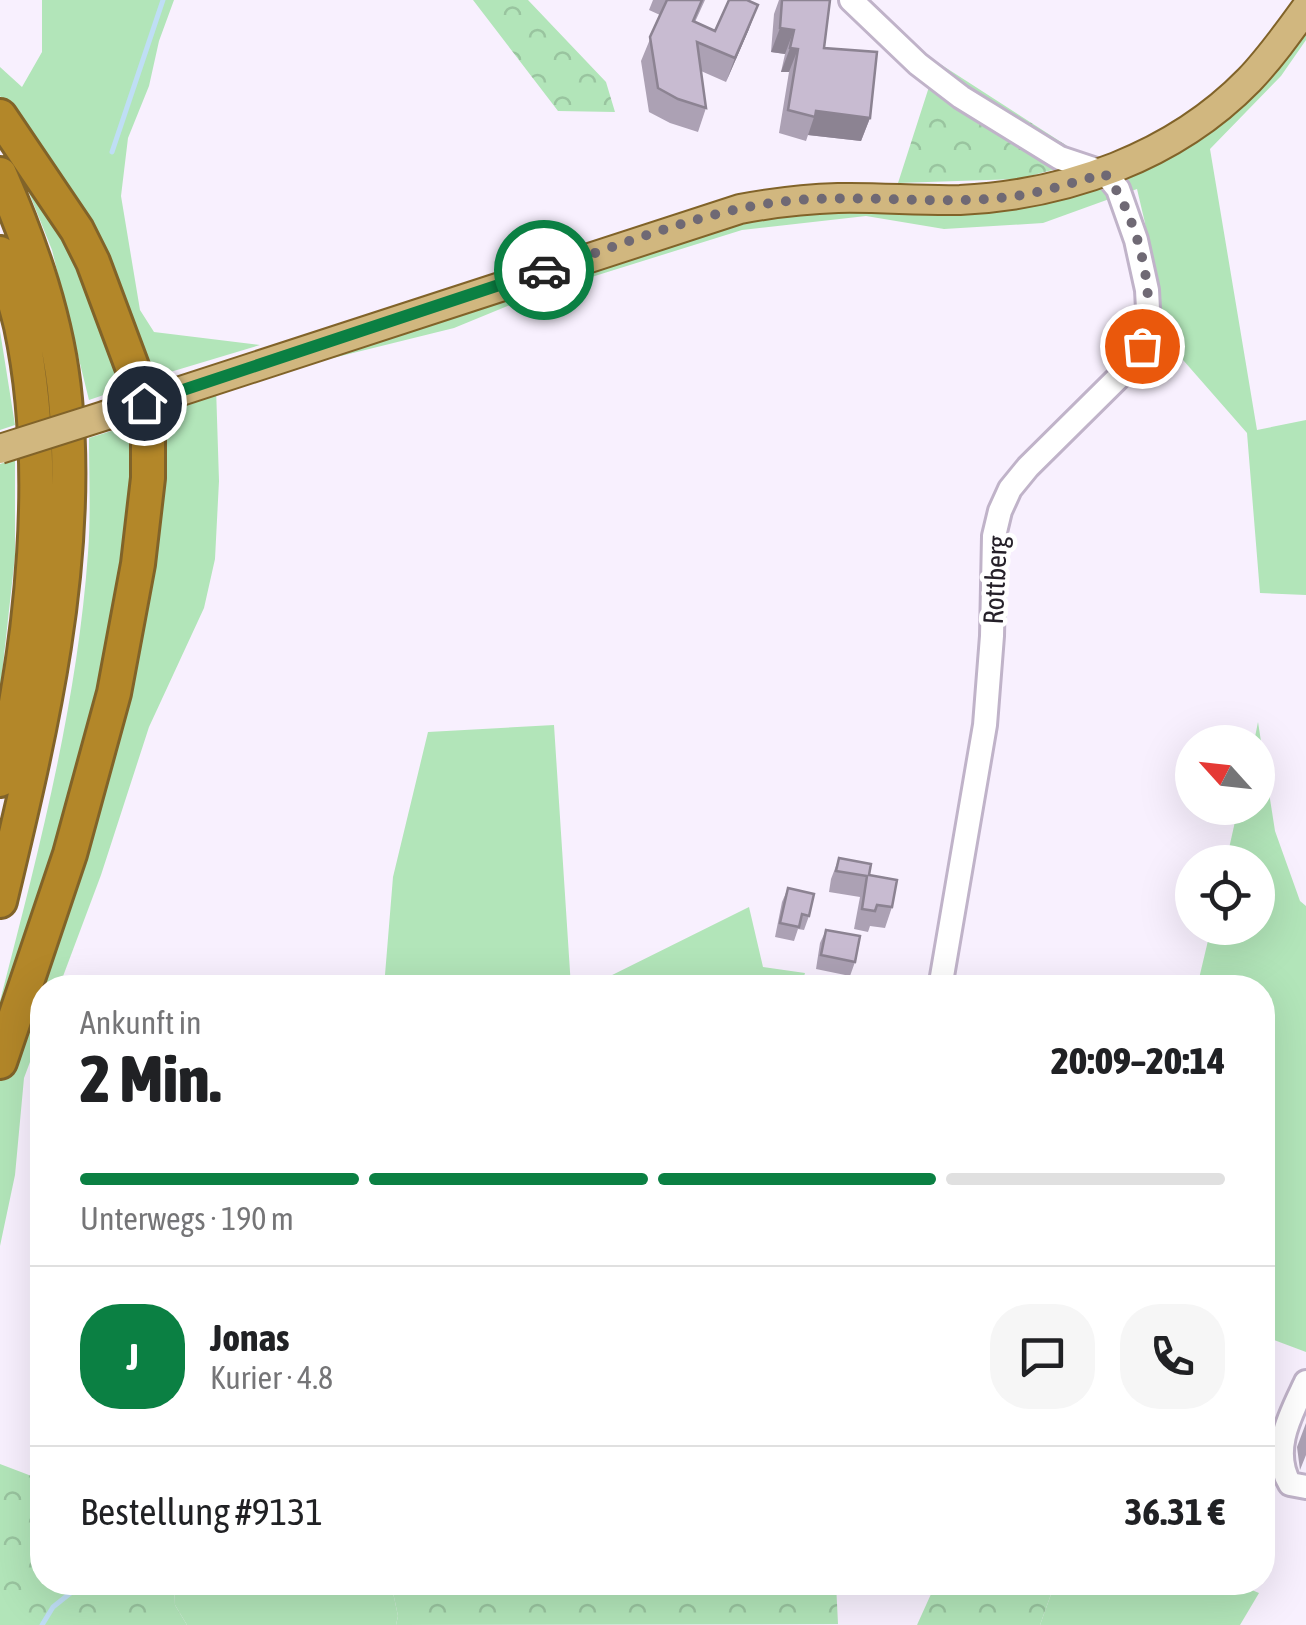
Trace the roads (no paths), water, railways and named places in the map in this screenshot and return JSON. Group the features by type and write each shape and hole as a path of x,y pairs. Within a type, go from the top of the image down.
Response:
{"highway":[{"path":"0,116 56,197 93,262 144,403 148,436 138,564 114,693 70,854 0,1062"},
{"path":"0,174 23,226 50,309 65,396 68,467 55,630 34,759 0,900"},
{"path":"0,253 21,327 32,408 35,493 28,625 0,780"}],"main road":[{"path":"0,449 740,208 838,198 956,200 1018,196 1154,150 1221,105 1270,56 1306,8"}],"street":[{"path":"851,0 918,64 962,97 1060,158 1093,170"},
{"name":"Rottberg","path":"942,975 985,724 994,536 1000,511 1010,489 1028,467 1131,365 1149,328 1147,290 1136,240 1118,189 1093,170"},
{"path":"1306,1382 1288,1420 1280,1462 1290,1484 1306,1488"}],"waterway":[{"path":"112,152 163,0"},
{"path":"42,1625 53,1607 68,1595"}]}
